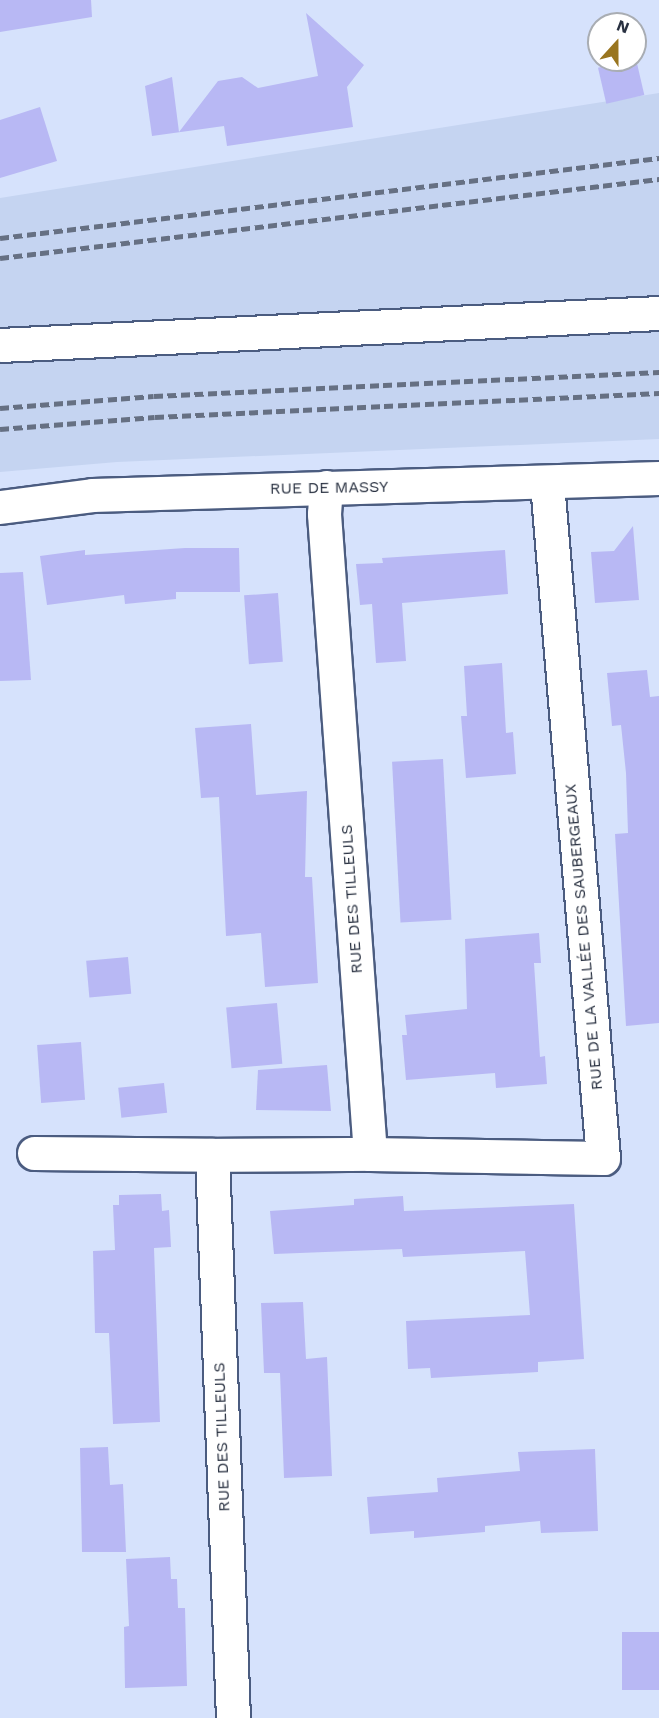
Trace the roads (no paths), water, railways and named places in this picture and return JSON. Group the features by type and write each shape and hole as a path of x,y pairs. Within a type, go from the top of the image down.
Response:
{"street":[{"path":"0,345 659,313"},
{"name":"RUE DE MASSY","path":"0,507 92,495 659,478"},
{"name":"RUE DE LA VALLÉE DES SAUBERGEAUX","path":"370,1154 603,1158 547,483"},
{"name":"RUE DES TILLEULS","path":"326,487 324,514 370,1154"},
{"path":"34,1153 370,1154"},
{"name":"RUE DES TILLEULS","path":"212,1155 232,1718"}],"railway":[{"path":"0,238 659,158"},
{"path":"0,258 659,179"},
{"path":"0,408 154,396 659,372"},
{"path":"0,429 155,417 659,393"}]}
